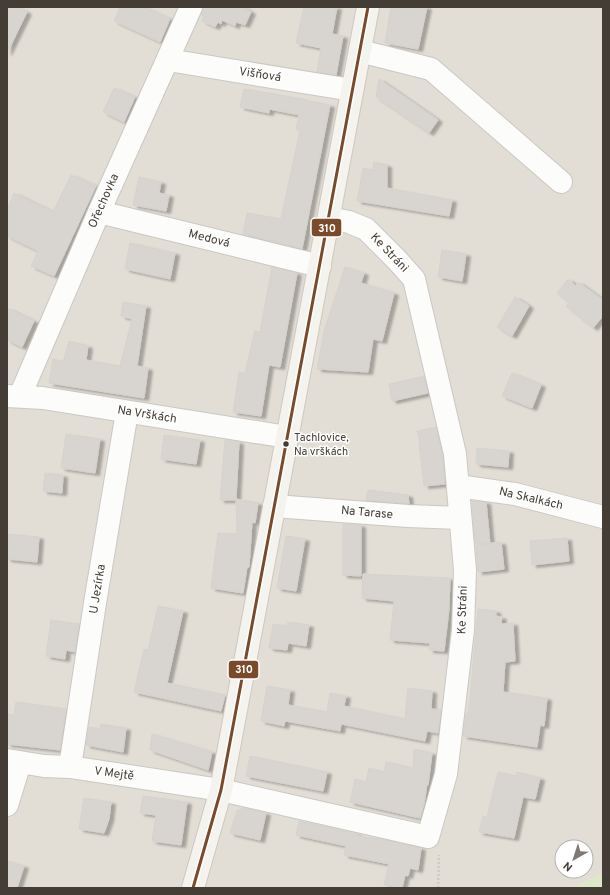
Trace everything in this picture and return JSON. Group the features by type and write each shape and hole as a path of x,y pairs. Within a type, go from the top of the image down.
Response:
{"main road":[{"path":"193,888 221,790 368,7"}],"street":[{"name":"Ořechovka","path":"14,396 191,7"},
{"path":"360,50 431,70 561,182"},
{"name":"Višňová","path":"168,60 352,90"},
{"name":"Medová","path":"99,212 320,266"},
{"name":"Ke Stráni","path":"329,218 349,222 366,229 414,279 455,454 465,570 463,630 446,774 428,837"},
{"name":"Na Vrškách","path":"14,396 43,398 287,437"},
{"name":"U Jezírka","path":"70,767 95,603 127,412"},
{"name":"Na Skalkách","path":"458,486 515,494 603,517"},
{"name":"Na Tarase","path":"274,506 408,516 460,518"},
{"path":"7,805 14,762"},
{"name":"V Mejtě","path":"14,762 44,766 70,767 221,790"},
{"path":"221,790 428,837"}],"path":[{"path":"428,837 439,854 438,888"}],"shaded area":[{"path":"7,7 603,7 603,874 594,878 594,839 554,839 554,879 591,879 570,888 7,888"}],"green space":[{"path":"603,874 603,888 570,888 594,879"}],"building":[{"path":"7,7 16,7 27,12 7,53"},
{"path":"120,7 143,7 170,19 160,42 114,21"},
{"path":"203,7 243,7 251,12 245,25 236,22 235,26 222,20 221,24 218,22 215,27 202,21 204,16 201,15"},
{"path":"304,7 337,7 332,34 343,36 336,75 317,72 321,48 296,43"},
{"path":"391,7 427,7 418,49 385,43"},
{"path":"379,79 438,120 429,133 376,97"},
{"path":"114,88 135,97 124,122 103,112"},
{"path":"244,89 330,105 302,249 243,234 247,213 281,219 300,130 296,129 299,115 269,109 269,113 240,107"},
{"path":"374,162 387,165 387,188 452,200 449,216 357,201 363,168 373,170"},
{"path":"71,175 96,186 54,276 31,266 38,251 7,236 7,210 14,193 53,212"},
{"path":"139,177 161,182 159,193 169,195 166,211 133,205"},
{"path":"130,243 175,253 170,279 125,269"},
{"path":"442,250 466,254 462,281 438,277"},
{"path":"272,267 297,273 280,367 269,365 261,416 233,412 239,372 245,373 255,331 260,332"},
{"path":"345,267 364,273 361,283 394,293 382,341 373,339 368,372 317,369 324,331"},
{"path":"568,279 576,286 578,282 603,300 603,316 593,328 566,306 569,303 557,293"},
{"path":"515,297 529,306 512,336 497,327"},
{"path":"123,302 146,306 137,366 148,368 144,398 49,383 53,359 63,362 69,341 88,346 86,360 120,366 132,319 121,316"},
{"path":"7,308 34,321 22,347 7,340"},
{"path":"512,373 541,385 532,408 502,396"},
{"path":"424,376 428,393 392,401 389,384"},
{"path":"436,427 443,456 445,484 424,486 420,442 417,431"},
{"path":"66,434 100,439 95,473 61,468"},
{"path":"164,435 200,440 196,464 161,459"},
{"path":"225,440 239,442 236,499 258,503 255,523 252,522 249,567 247,567 243,593 211,588 218,533 237,534 236,500 220,500"},
{"path":"477,448 509,451 508,467 476,464"},
{"path":"45,473 63,475 62,493 43,491"},
{"path":"368,490 408,495 409,504 366,500"},
{"path":"472,501 486,502 490,544 475,543"},
{"path":"343,524 361,525 361,576 343,575"},
{"path":"7,534 39,537 37,562 7,559"},
{"path":"286,536 305,539 296,591 277,588"},
{"path":"567,538 569,561 532,565 530,541"},
{"path":"501,542 504,569 478,572 476,545"},
{"path":"363,574 450,578 449,609 444,651 429,650 430,643 390,640 394,601 362,598"},
{"path":"158,606 183,611 167,683 225,695 221,711 134,692 144,649 148,650"},
{"path":"478,609 496,611 496,616 502,617 501,624 513,623 515,661 505,662 503,692 547,698 544,726 540,725 537,747 463,736 470,698"},
{"path":"51,620 79,624 75,652 66,650 65,659 46,656"},
{"path":"288,622 309,625 306,646 288,643 287,650 269,648 273,624 287,626"},
{"path":"267,686 290,690 288,705 327,712 330,693 346,696 344,706 405,719 408,688 432,691 431,709 441,710 438,733 427,731 425,741 341,724 340,731 285,721 284,726 261,721"},
{"path":"16,702 66,709 60,750 7,744 7,714 14,715"},
{"path":"101,724 126,728 123,752 86,745 89,727 100,729"},
{"path":"152,734 212,752 208,770 150,750"},
{"path":"414,749 432,753 428,785 427,784 420,818 350,802 355,779 366,782 369,768 384,772 386,762 413,768"},
{"path":"250,756 327,772 323,791 246,776"},
{"path":"498,772 516,776 517,772 540,778 535,799 523,797 514,838 479,832 483,816 487,817"},
{"path":"143,796 187,802 181,845 152,841 156,815 140,813"},
{"path":"84,798 111,802 109,819 104,833 79,829"},
{"path":"243,808 266,813 260,840 230,833 237,811"},
{"path":"299,821 357,834 356,836 381,839 421,848 418,870 410,868 408,876 405,875 402,888 384,885 389,864 344,855 346,846 296,835"},
{"path":"7,861 24,866 17,888 7,888"}],"transit line":[{"name":"310","path":"193,888 221,790 368,7"}],"place":[{"name":"Tachlovice, Na vrškách","path":"286,444"}]}
